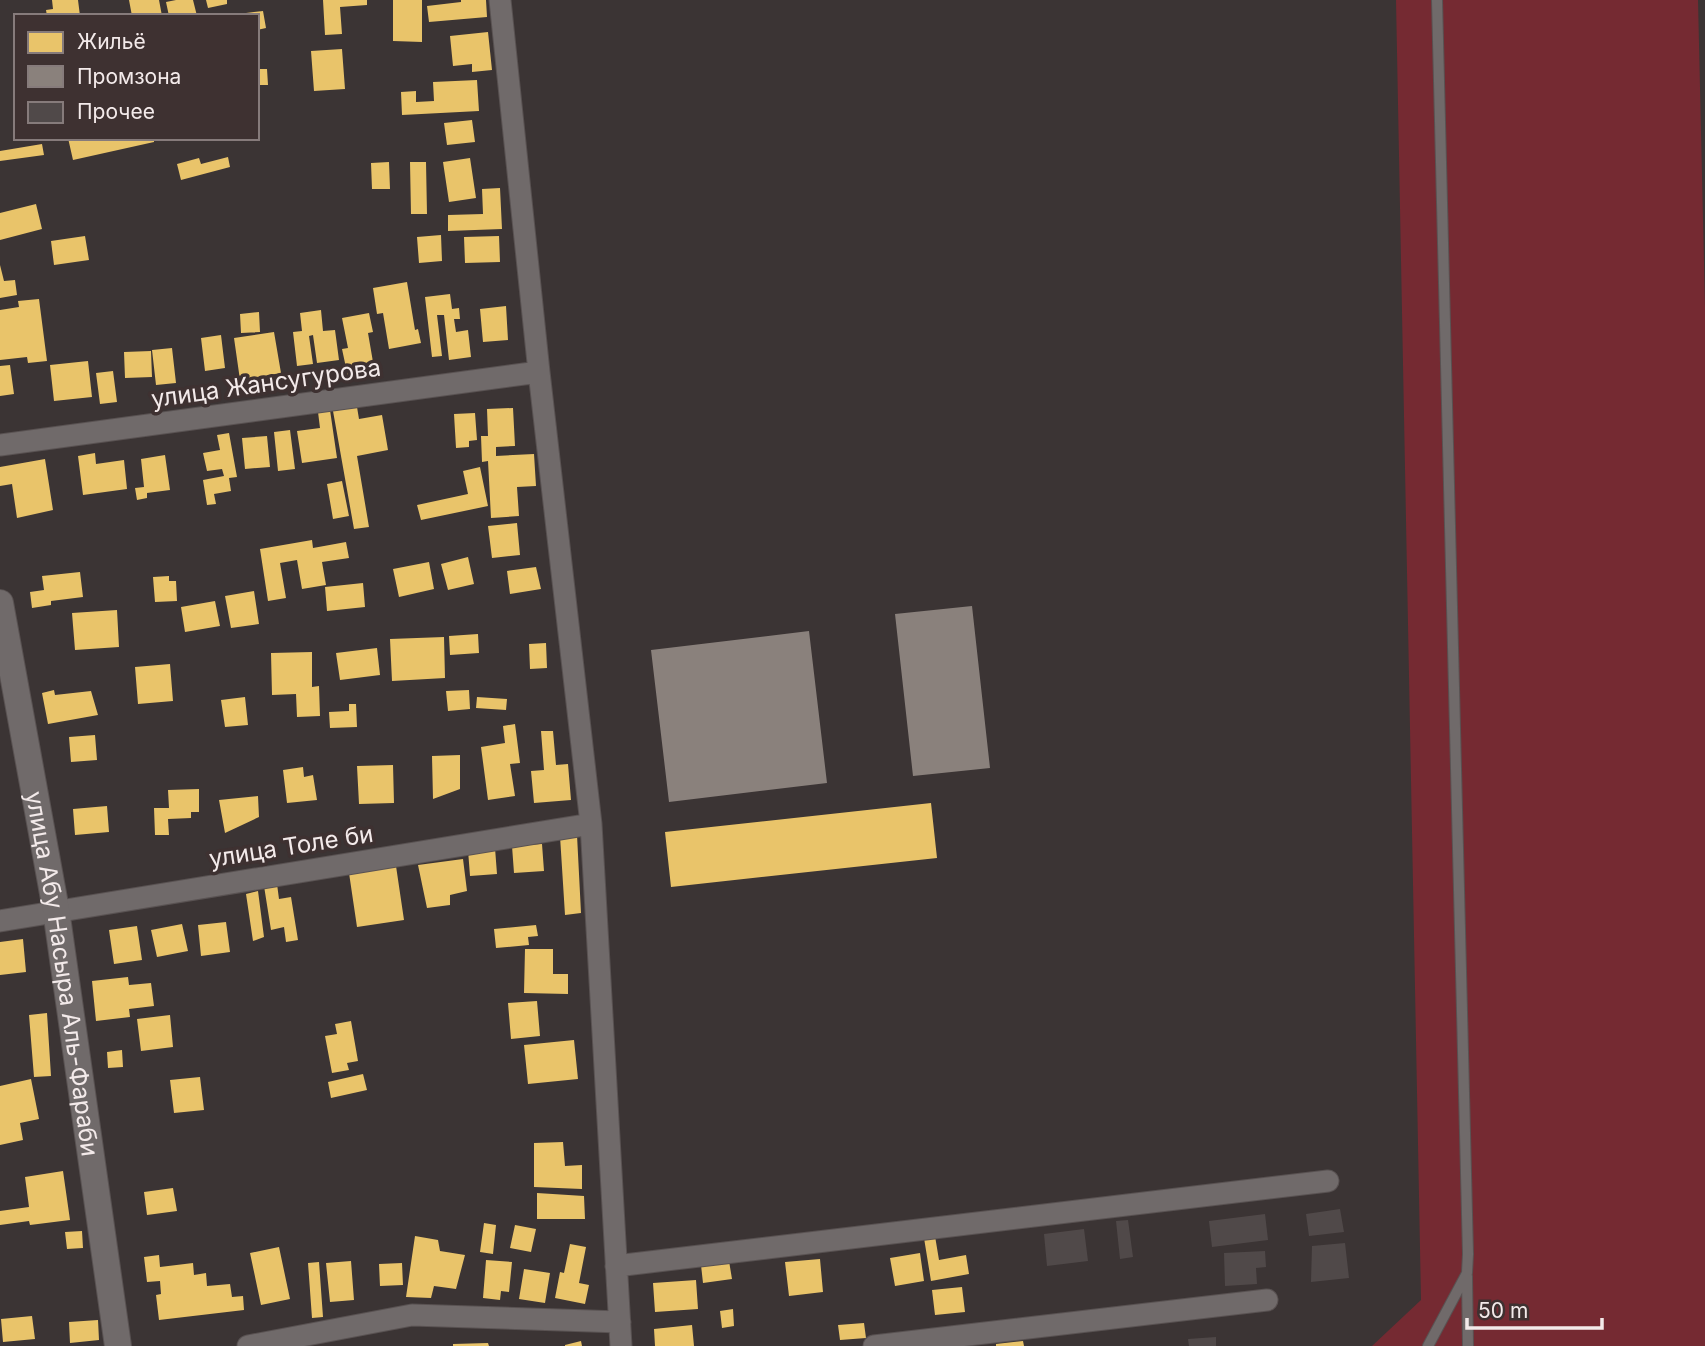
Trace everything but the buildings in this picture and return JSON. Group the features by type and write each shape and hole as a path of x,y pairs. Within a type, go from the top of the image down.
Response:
{"street":[{"path":"500,0 591,824 621,1346"},
{"name":"улица Жансугурова","path":"0,445 539,372"},
{"name":"улица Абу Насыра Аль-Фараби","path":"0,603 56,910 118,1346"},
{"name":"улица Толе би","path":"0,920 591,824"},
{"path":"616,1266 1328,1181"},
{"path":"874,1346 1267,1300"},
{"path":"248,1346 412,1315 620,1322"}],"lane":[{"path":"1437,0 1468,1254 1468,1346"},
{"path":"1429,1346 1466,1273"}],"shaded area":[{"path":"1396,0 1698,0 1705,307 1705,1346 1372,1346 1421,1300"}]}
